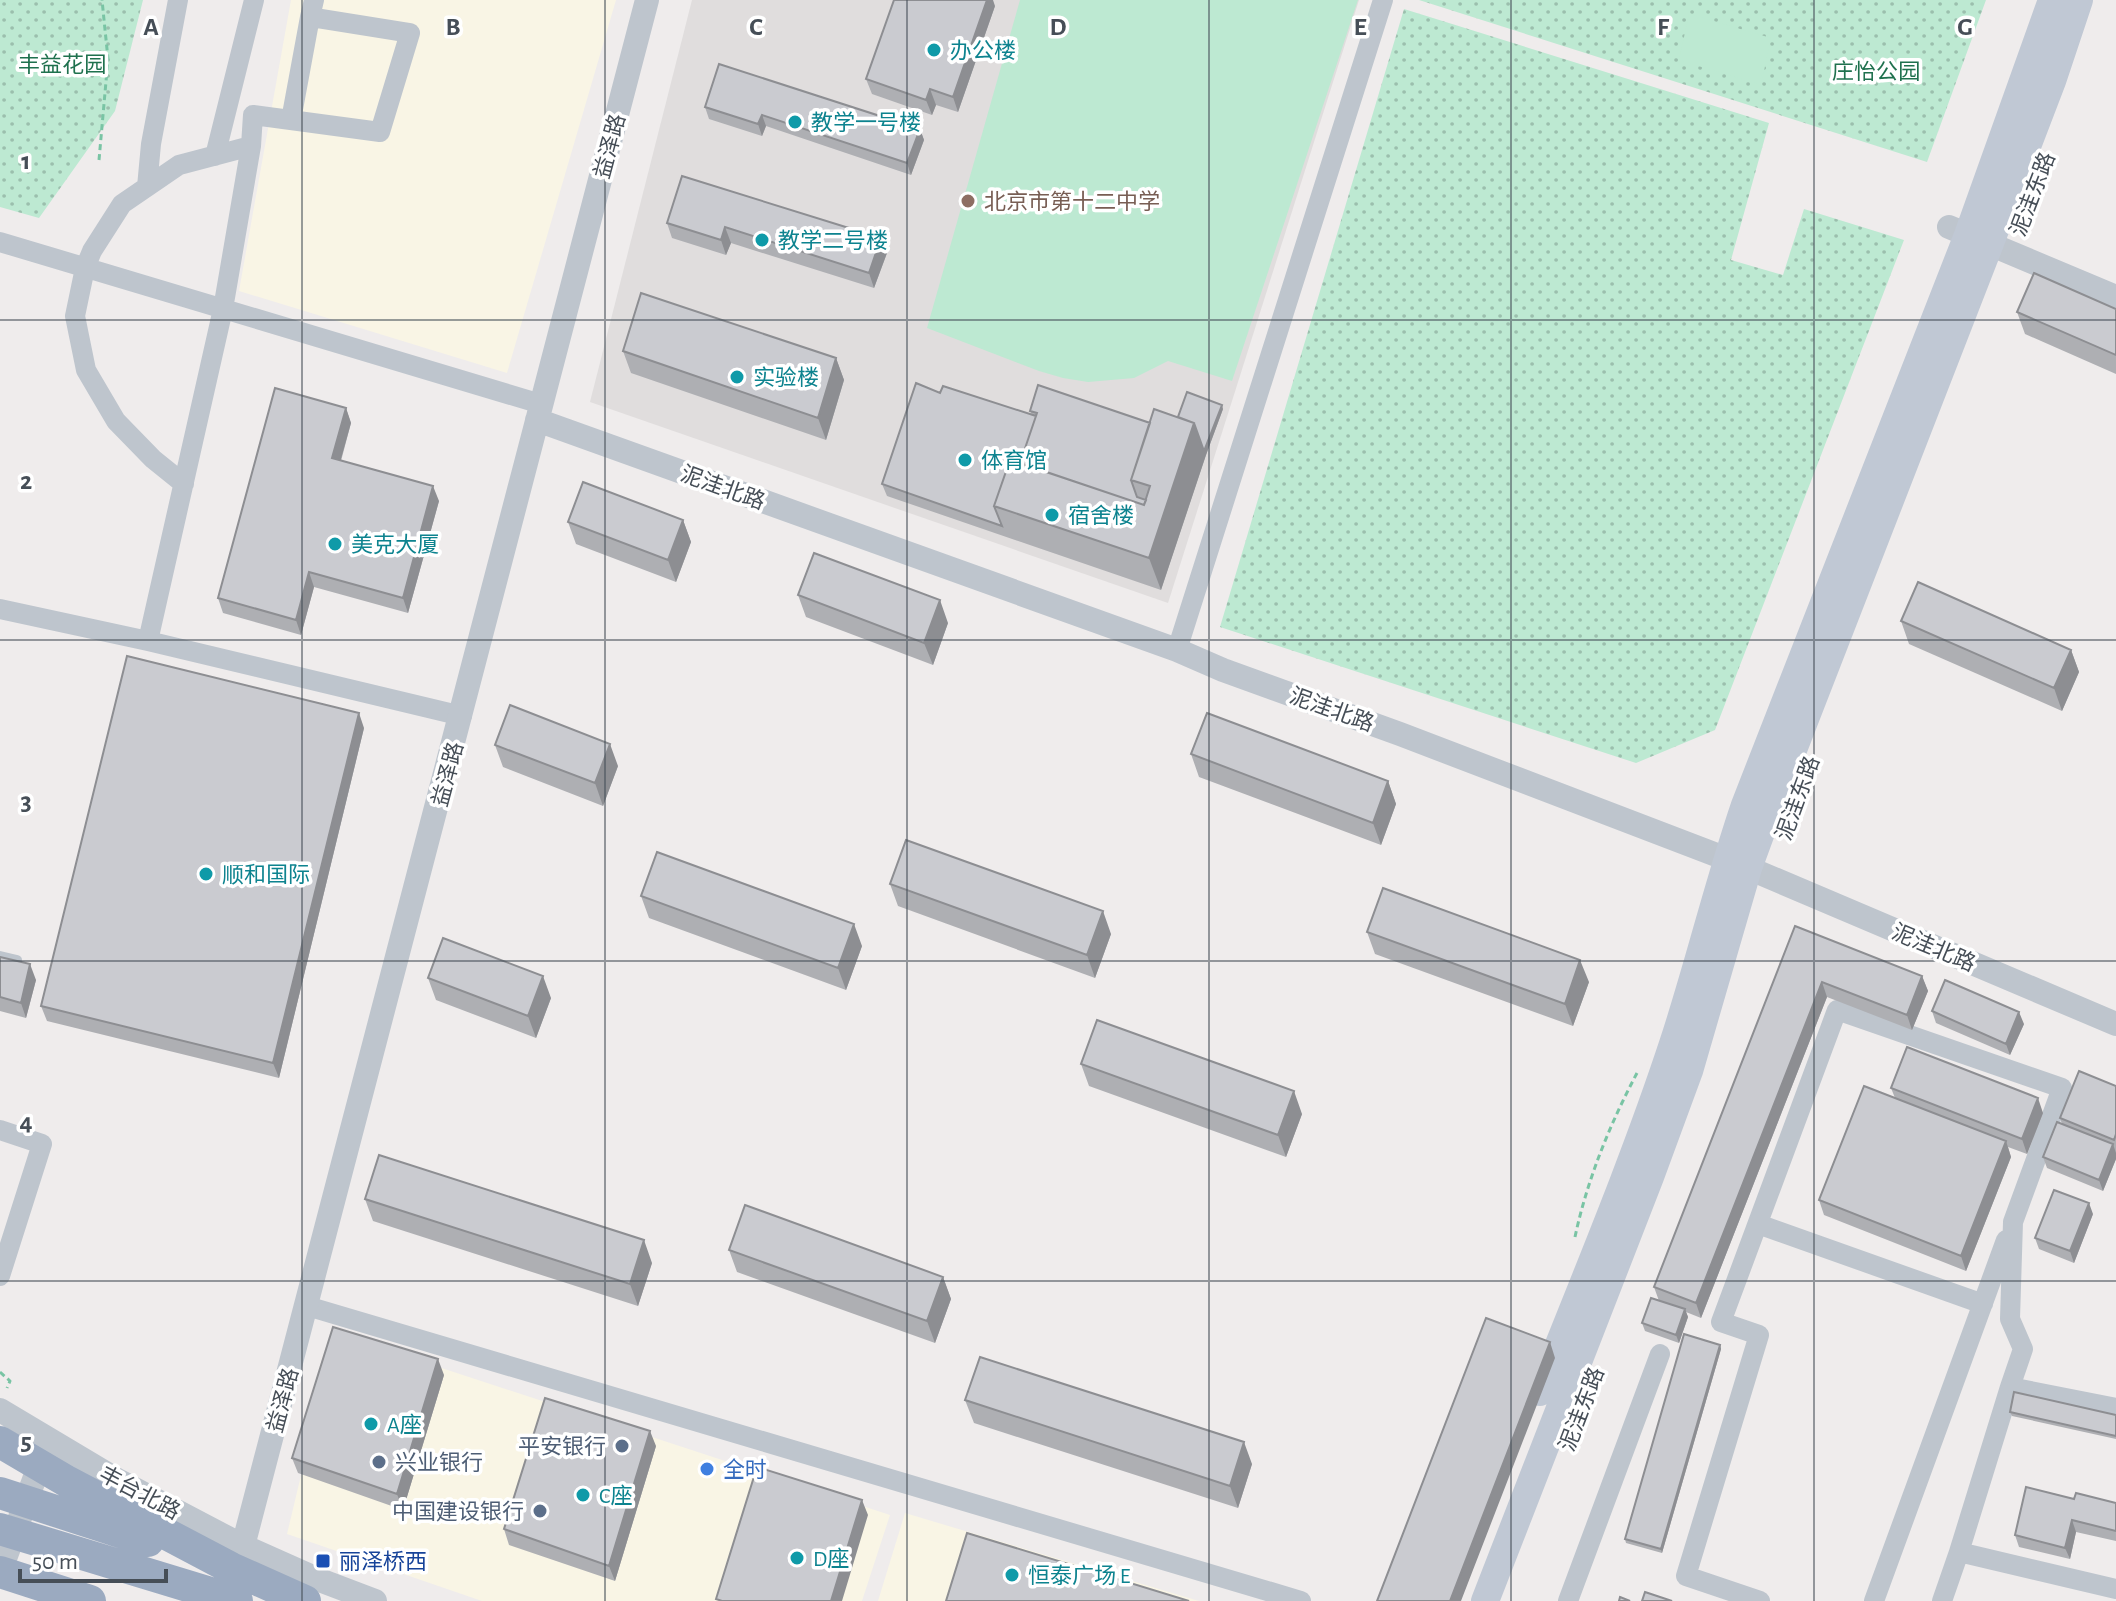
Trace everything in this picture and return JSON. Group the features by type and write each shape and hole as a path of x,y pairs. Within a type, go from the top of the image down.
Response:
{"highway":[{"path":"0,1442 68,1482 237,1557 305,1601"},
{"path":"0,1493 38,1506 237,1557"},
{"path":"14,1534 237,1601"},
{"path":"5,1573 90,1601"}],"main road":[{"name":"泥洼东路","path":"1458,1601 1631,1160 2052,0"},
{"name":"泥洼东路","path":"1969,235 2052,81 2079,0"},
{"name":"泥洼东路","path":"1485,1601 1684,1085 1737,863"}],"street":[{"path":"147,187 151,144 178,0"},
{"path":"215,156 254,0"},
{"name":"益泽路","path":"237,1557 307,1306 647,0"},
{"path":"1177,650 1383,0"},
{"path":"148,641 223,309 251,146 253,115 380,132 410,33 312,8 291,120"},
{"path":"184,484 153,459 116,421 86,370 75,316 85,268 92,251 122,204 179,165 251,146"},
{"path":"1969,235 2116,297"},
{"path":"0,242 223,309 539,412"},
{"name":"泥洼北路","path":"539,412 1737,863 2116,1024"},
{"path":"0,609 462,716"},
{"path":"1760,1601 1686,1576 1759,1335 1721,1322 1837,1010 2062,1088 1874,1601"},
{"path":"0,1130 42,1144 0,1276"},
{"path":"1942,1601 2023,1349 2010,1319 2013,1222"},
{"path":"1758,1224 1983,1304"},
{"path":"307,1306 1301,1601"},
{"path":"1568,1601 1660,1354"},
{"path":"2010,1387 2116,1408"},
{"name":"丰台北路","path":"0,1410 237,1557 317,1579 375,1601"},
{"path":"5,1573 49,1440"},
{"path":"1959,1552 2116,1589"}],"lane":[{"path":"0,956 17,960"}],"path":[{"path":"99,160 108,59 102,0"}],"shaded area":[{"path":"291,0 616,0 507,373 239,291"},
{"name":"北京市第十二中学","path":"692,0 1359,0 1168,603 590,402"},
{"path":"335,1333 890,1515 862,1601 482,1601 287,1534"},
{"path":"905,1513 1199,1601 878,1601"}],"green space":[{"name":"丰益花园","path":"0,0 143,0 115,111 39,218 0,207"},
{"path":"1020,0 1358,0 1232,381 1168,361 1134,378 1088,382 1063,378 927,328"},
{"name":"庄怡公园","path":"1419,0 1986,0 1927,162"},
{"path":"1404,9 1769,123 1731,260 1783,275 1804,209 1904,240 1715,730 1636,763 1220,627"},
{"path":"1689,14 1771,38 1761,85 1679,60"}],"building":[{"name":"办公楼","path":"894,0 987,0 953,97 930,89 926,100 866,79"},
{"name":"教学一号楼","path":"719,64 920,129 907,163 762,115 758,124 705,107"},
{"name":"教学二号楼","path":"682,176 881,238 869,273 725,227 721,240 667,223"},
{"path":"2034,273 2116,309 2116,355 2017,312"},
{"name":"实验楼","path":"641,293 836,358 818,418 623,351"},
{"name":"体育馆","path":"916,383 940,393 943,386 1036,416 1020,463 1010,460 994,506 1002,526 882,484"},
{"path":"1038,385 1150,423 1131,480 1137,497 1146,500 1144,505 1020,463 1037,413 1030,411"},
{"name":"美克大厦","path":"275,388 346,408 332,458 433,486 403,598 309,572 296,620 218,598"},
{"path":"1187,392 1222,405 1204,451 1194,423 1178,417"},
{"path":"1154,409 1194,423 1149,558 994,506 1010,460 1144,505 1150,486 1131,480"},
{"path":"583,482 683,520 668,560 568,522"},
{"path":"814,553 940,600 924,643 798,595"},
{"path":"1918,582 2071,650 2054,688 1901,621"},
{"name":"顺和国际","path":"127,656 359,713 273,1063 41,1006"},
{"path":"510,705 610,744 595,783 495,745"},
{"path":"1207,713 1388,781 1373,823 1191,754"},
{"path":"906,840 1103,911 1087,955 890,884"},
{"path":"657,852 854,924 838,968 641,896"},
{"path":"1383,888 1580,960 1565,1004 1367,932"},
{"path":"1795,926 1922,976 1907,1015 1822,982 1696,1303 1654,1287"},
{"path":"443,938 543,976 528,1016 428,978"},
{"path":"0,957 30,964 21,1003 0,997"},
{"path":"1945,980 2019,1012 2006,1044 1932,1011"},
{"path":"1097,1020 1294,1091 1278,1135 1081,1064"},
{"path":"1907,1047 2038,1098 2022,1139 1891,1088"},
{"path":"2079,1071 2116,1086 2114,1140 2060,1118"},
{"path":"1864,1086 2006,1141 1961,1256 1819,1200"},
{"path":"2057,1122 2113,1144 2099,1180 2043,1157"},
{"path":"379,1155 644,1240 630,1284 365,1199"},
{"path":"2054,1190 2089,1203 2070,1251 2035,1238"},
{"path":"745,1205 943,1277 927,1321 729,1250"},
{"path":"1651,1298 1685,1309 1676,1335 1642,1323"},
{"path":"1486,1318 1550,1342 1450,1601 1377,1601"},
{"name":"A座","path":"333,1327 438,1359 397,1494 292,1458"},
{"path":"1684,1334 1720,1345 1661,1549 1625,1539"},
{"path":"980,1357 1244,1442 1230,1486 965,1400"},
{"path":"2014,1392 2116,1415 2116,1436 2010,1412"},
{"name":"C座","path":"545,1398 650,1431 609,1566 504,1529"},
{"name":"D座","path":"757,1467 862,1500 831,1601 716,1599"},
{"path":"2026,1487 2074,1499 2076,1493 2116,1503 2116,1531 2072,1520 2065,1548 2015,1535"},
{"name":"恒泰广场 E","path":"967,1533 1189,1601 946,1601"},
{"path":"1645,1592 1672,1601 1642,1601"}],"place":[{"name":"办公楼","path":"934,50"},
{"name":"教学一号楼","path":"795,122"},
{"name":"北京市第十二中学","path":"968,201"},
{"name":"教学二号楼","path":"762,240"},
{"name":"实验楼","path":"737,377"},
{"name":"体育馆","path":"965,460"},
{"name":"宿舍楼","path":"1052,515"},
{"name":"美克大厦","path":"335,544"},
{"name":"顺和国际","path":"206,874"},
{"name":"A座","path":"371,1424"},
{"name":"平安银行","path":"622,1446"},
{"name":"兴业银行","path":"379,1462"},
{"name":"全时","path":"707,1469"},
{"name":"C座","path":"583,1495"},
{"name":"中国建设银行","path":"540,1511"},
{"name":"D座","path":"797,1558"},
{"name":"丽泽桥西","path":"323,1561"},
{"name":"恒泰广场 E","path":"1012,1575"}]}
